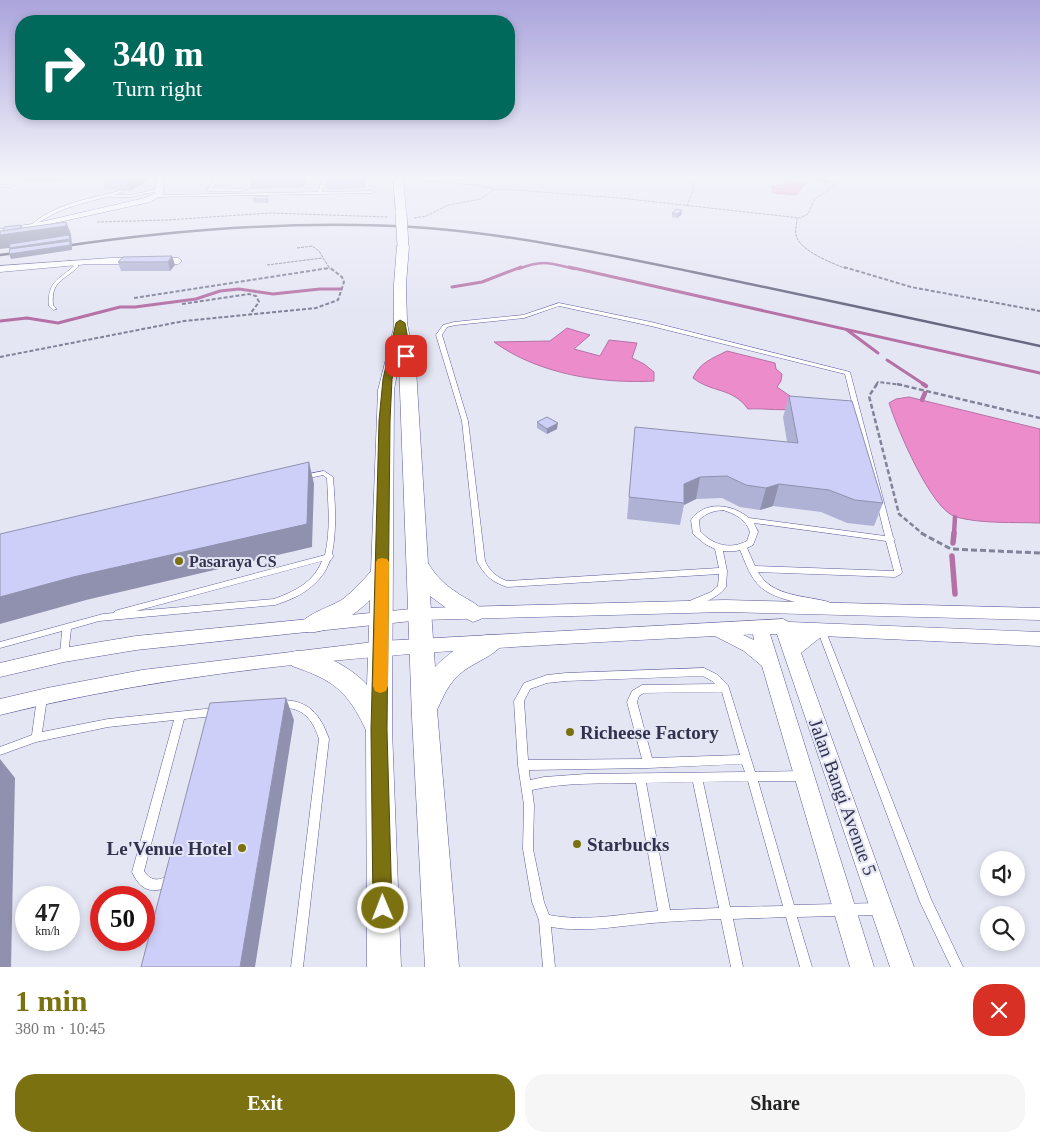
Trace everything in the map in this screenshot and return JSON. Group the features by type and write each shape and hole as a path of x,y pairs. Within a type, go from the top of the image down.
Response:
{"main road":[{"path":"402,222 403,246 400,284 400,323 408,369 416,489 417,563 425,717 442,967"},
{"path":"384,967 379,730 386,390 394,344 400,323"},
{"path":"417,563 430,584 442,595 473,613"},
{"path":"311,625 346,609 359,599 382,573"},
{"path":"425,717 430,692 441,676 472,651 491,643"},
{"path":"300,659 323,666 341,675 358,689 370,706 379,730"}],"street":[{"path":"0,231 49,222"},
{"path":"0,269 70,262 148,259 178,260"},
{"path":"725,606 762,621 783,626 1040,639"},
{"path":"0,670 64,655 136,643 421,614 725,606 1040,614"},
{"path":"0,707 42,696 130,680 382,648 715,629 762,621 811,608"},
{"path":"980,612 993,637"},
{"name":"Jalan Bangi Avenue 5","path":"762,621 770,662 862,967"},
{"name":"Jalan Bangi Avenue 5","path":"783,626 902,967"},
{"path":"715,629 750,646 770,662"},
{"path":"792,654 796,647 820,629"}],"lane":[{"path":"32,226 36,222"},
{"path":"55,309 51,306 49,296 51,286 77,266 70,262"},
{"path":"723,571 507,584 492,579 485,571 481,561 465,421 439,335 441,330 445,326 456,323 524,316 559,304 652,324 846,372 850,376 899,569 895,574 752,569"},
{"path":"99,618 281,600 298,593 315,580 330,556 332,515 330,477 327,474 293,480"},
{"path":"723,508 741,514 748,520 753,526 754,538 744,547 736,549 719,548 709,544 696,532 694,526 699,514 705,510 723,508"},
{"path":"748,520 891,539"},
{"path":"744,547 752,569 761,584 770,590 848,608"},
{"path":"680,607 714,594 722,587 723,571 719,548"},
{"path":"0,645 330,556"},
{"path":"64,655 67,627"},
{"path":"820,629 926,902 957,967"},
{"path":"549,967 545,920 538,902 528,849 529,805 523,765 519,701 527,686 566,677 704,672 715,678 725,688 806,967"},
{"path":"648,763 632,702 635,694 642,689 725,688"},
{"path":"36,738 42,696"},
{"path":"272,705 292,703 310,712 319,723 324,739 296,967"},
{"path":"0,751 36,738 108,723 180,716 215,715"},
{"path":"177,875 171,881 159,885 148,884 142,881 138,872 180,716"},
{"path":"523,765 648,763 746,758"},
{"path":"526,786 544,782 586,779 804,776"},
{"path":"640,778 665,916"},
{"path":"697,778 737,967"},
{"path":"545,920 564,925 583,926 665,916 724,912 883,909"}],"path":[{"path":"797,222 798,240 814,255 865,274 945,295 1040,311"},
{"path":"0,357 164,324 316,308 338,300 344,282 342,277 329,268 319,250 312,246 297,248"},
{"path":"267,265 322,258"},
{"path":"134,298 329,268"},
{"path":"182,304 249,294 256,296 259,302 250,314"},
{"path":"1040,418 894,383 878,382 869,396 899,514 923,534 951,549 1040,553"}],"shaded area":[{"path":"567,328 590,335 574,349 600,356 609,340 637,343 632,358 654,372 654,381 613,381 571,375 530,362 494,342 550,341"},
{"path":"727,351 775,363 776,369 782,374 781,381 777,387 793,398 792,409 748,409 729,393 707,386 693,378 699,368"},
{"path":"909,397 1040,429 1040,523 976,521 956,517 946,511 936,500 916,467 889,403 896,399"}],"building":[{"path":"66,222 66,226 0,235 0,231"},
{"path":"21,225 21,228 3,231 4,227"},
{"path":"69,235 70,239 9,248 10,244"},
{"path":"70,241 70,245 9,254 10,249"},
{"path":"172,256 168,262 118,262 123,257"},
{"path":"789,396 852,401 883,503 855,500 829,490 779,484 766,488 746,485 727,476 700,477 684,484 684,503 629,497 635,427 798,443"},
{"path":"547,417 558,423 547,429 537,422"},
{"path":"309,462 307,524 73,577 0,597 0,534"},
{"path":"286,698 240,967 141,967 145,951 155,951 155,913 210,703"}],"waterway":[{"path":"518,269 540,263 575,269"},
{"path":"452,287 482,282 521,267"},
{"path":"569,267 1040,373"},
{"path":"0,321 27,318 58,323 120,307 135,307 196,299 220,291 239,289 273,294 320,289 341,289"},
{"path":"847,330 878,353"},
{"path":"887,360 925,385"},
{"path":"922,400 925,393"},
{"path":"954,534 955,517"},
{"path":"953,543 954,533"},
{"path":"952,556 955,594"}],"railway":[{"path":"58,247 150,235 288,225 381,225 460,231 527,240 627,259 1040,346"},
{"path":"0,255 23,252"}],"slow traffic":[{"path":"380,686 382,562"}],"place":[{"name":"Pasaraya CS","path":"179,561"},
{"name":"Richeese Factory","path":"570,732"},
{"name":"Starbucks","path":"577,844"},
{"name":"Le'Venue Hotel","path":"242,848"}],"route":[{"path":"383,908 379,730 382,648 384,421 386,390 394,344 400,323 406,356"}]}
